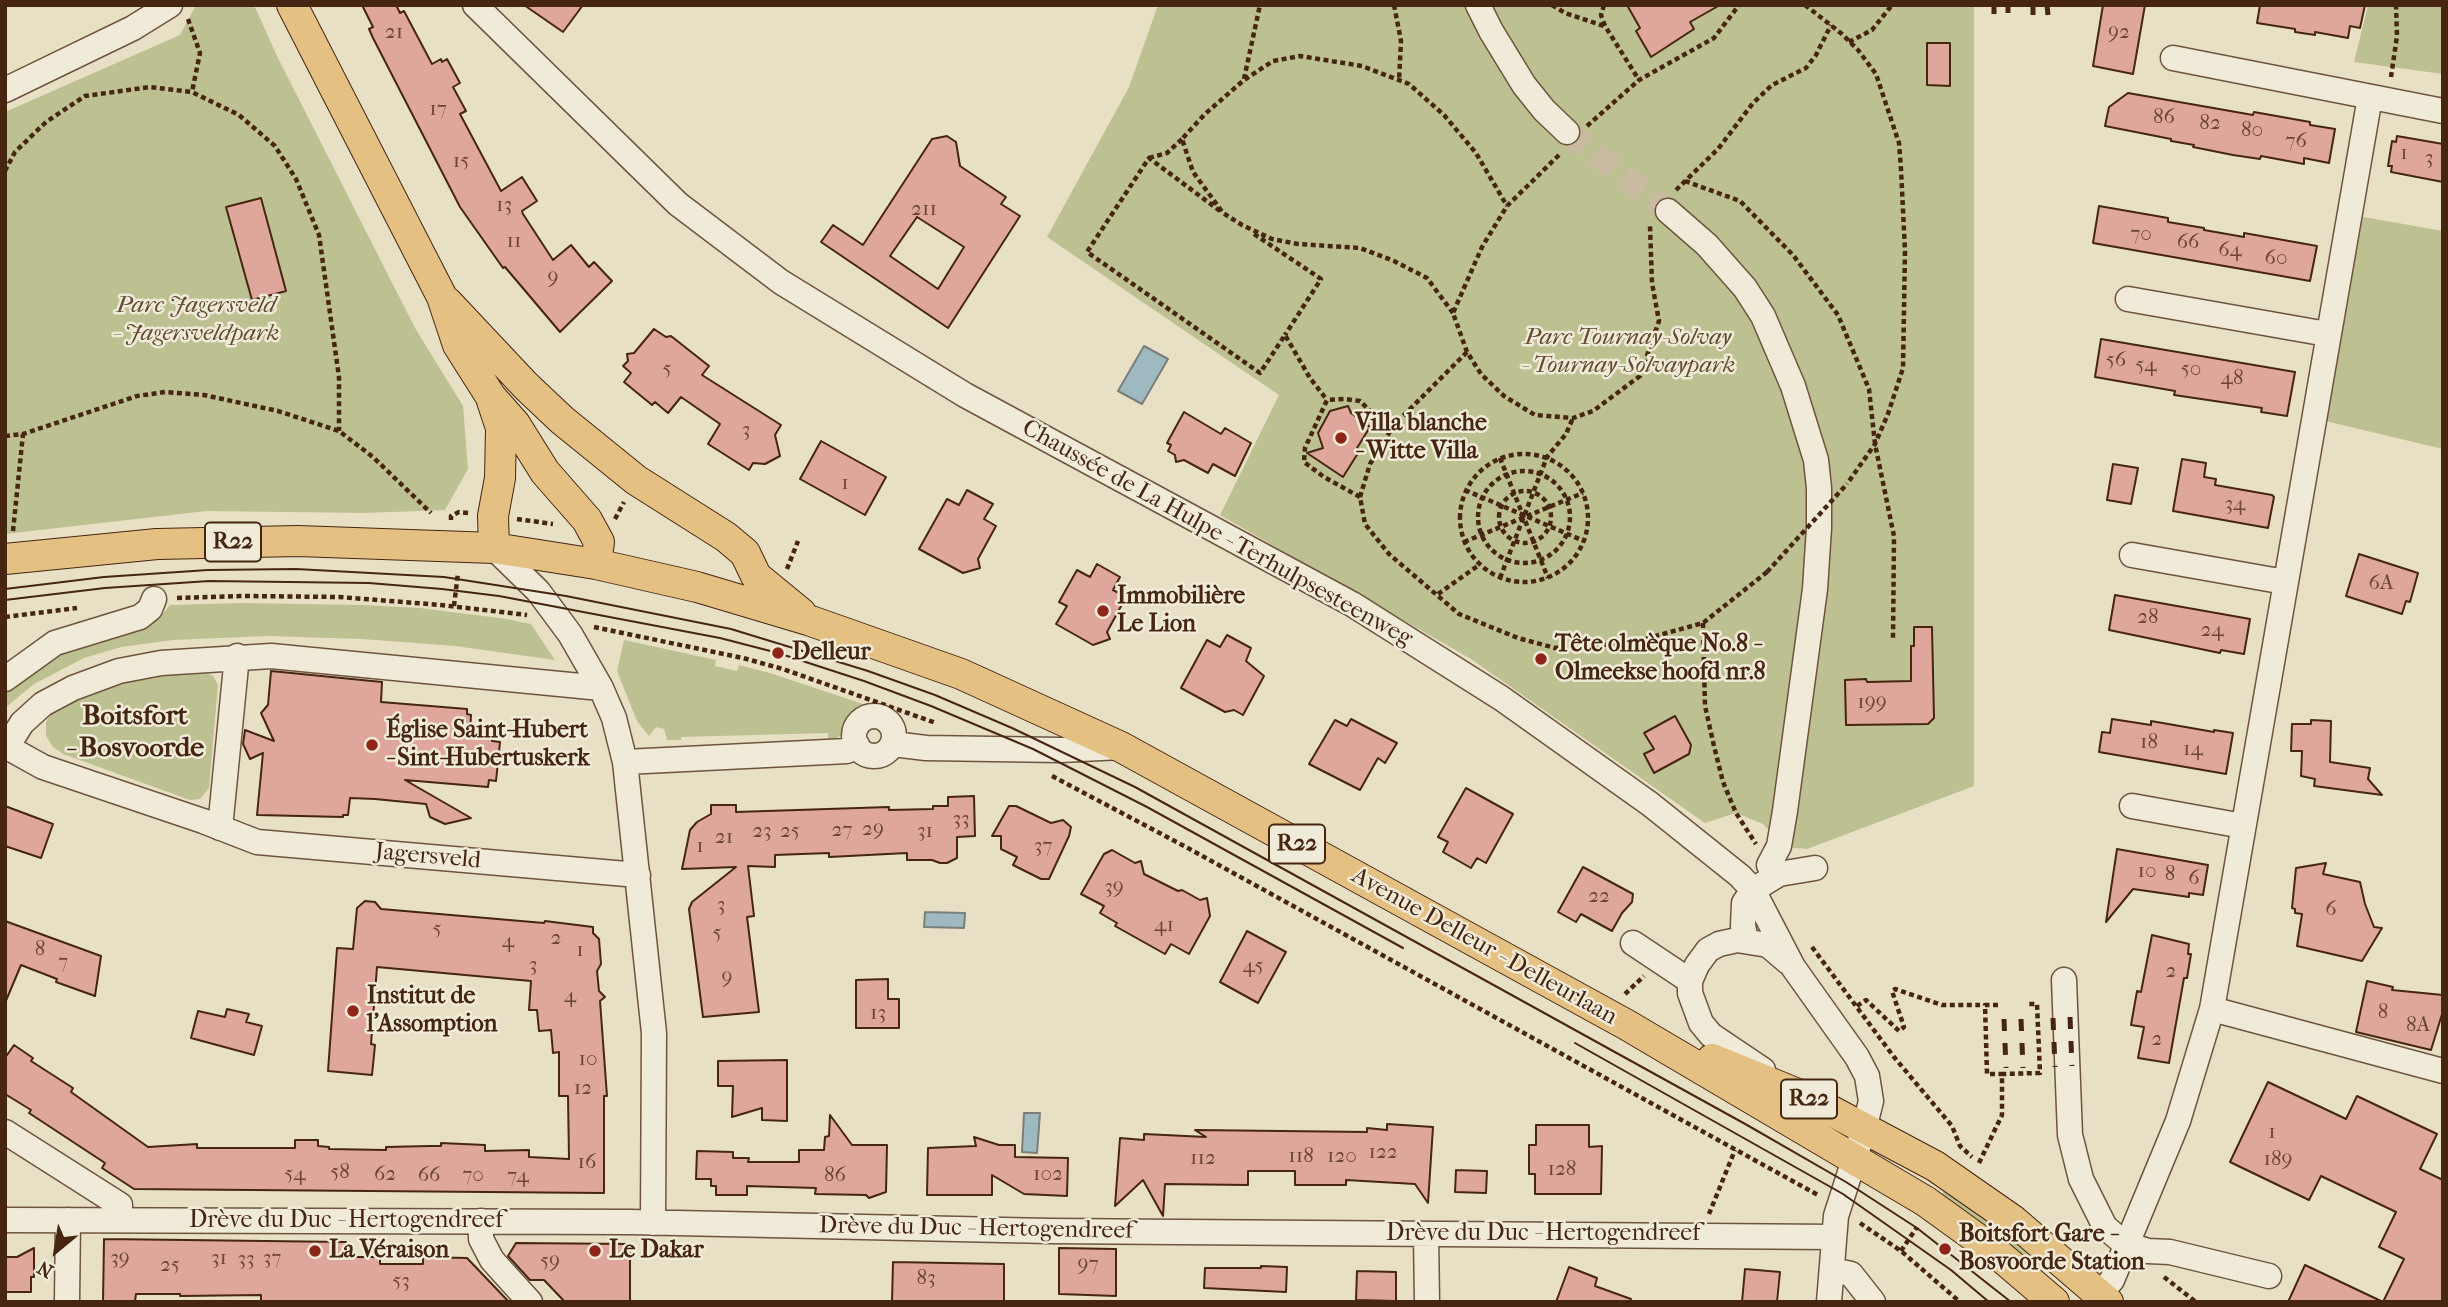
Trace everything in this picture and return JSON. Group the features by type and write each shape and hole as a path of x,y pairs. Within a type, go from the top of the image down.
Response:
{"main road":[{"path":"292,5 442,297 458,345 491,397 516,424 545,472 587,520 599,542 596,564"},
{"path":"442,297 562,420 636,480 745,552 756,576 811,621"},
{"path":"491,397 501,428 500,478 493,516 494,548"},
{"name":"Avenue Delleur - Delleurlaan","path":"9,547 298,541 494,548 596,564 697,587 811,621 973,679 1121,747 1627,1025"},
{"name":"R22","path":"1627,1025 1805,1097 1935,1166 2014,1221 2104,1298"},
{"name":"R22","path":"1627,1025 1924,1201 1993,1250 2054,1302"}],"street":[{"name":"Chaussée de La Hulpe - Terhulpsesteenweg","path":"475,5 678,204 781,282 965,396 1352,604 1512,706 1650,804 1740,876 1764,878 1793,967 1857,1057 1867,1076 1871,1101 1864,1129"},
{"path":"1478,5 1524,85 1544,110 1572,137"},
{"path":"5,90 133,29 178,11"},
{"path":"2174,58 2443,111"},
{"path":"2104,1298 2178,1121 2212,1009 2327,334 2379,99"},
{"path":"1662,208 1714,254 1745,288 1763,316 1793,386 1816,460 1819,528 1815,589 1785,811 1779,846 1764,878 1744,903 1743,926 1746,940"},
{"path":"2128,299 2327,334"},
{"path":"494,548 550,606 570,634 601,688 614,718 625,762 654,1033 653,1223"},
{"path":"2132,555 2286,582"},
{"path":"5,679 55,643 140,617 150,609 154,599"},
{"path":"220,828 237,656"},
{"name":"Jagersveld","path":"601,688 271,656 237,656 161,663 129,669 73,688 43,704 22,723 6,746 43,767 257,842 638,875"},
{"path":"625,762 847,751 857,746 855,738 858,724 870,716 884,718 890,723 893,729 893,744 926,748 1061,750 1121,747"},
{"path":"2132,806 2243,826"},
{"path":"1764,878 1815,868"},
{"path":"1793,967 1768,945 1746,940 1719,944 1708,950 1697,965 1690,981 1690,993 1693,1008 1711,1035 1805,1097"},
{"path":"1633,943 1690,981"},
{"path":"2064,980 2070,1135 2081,1179 2105,1227 2125,1244 2148,1251 2170,1252 2269,1276"},
{"path":"2212,1009 2443,1071"},
{"path":"1829,1302 1837,1208 1864,1129"},
{"path":"5,1132 120,1205 120,1220"},
{"name":"Drève du Duc - Hertogendreef","path":"5,1220 481,1221 1050,1231 1834,1237"},
{"path":"67,1302 68,1220"},
{"path":"481,1221 481,1240 492,1260 530,1302"},
{"path":"1426,1234 1426,1302"},
{"path":"1832,1270 1851,1274 1873,1302"}],"path":[{"path":"1244,80 1260,5"},
{"path":"1394,5 1401,41 1399,80"},
{"path":"1552,5 1564,13 1605,26"},
{"path":"1604,5 1601,15 1605,26 1639,80"},
{"path":"1453,313 1482,247 1507,206 1572,137 1639,80 1714,38 1739,5"},
{"path":"1466,352 1390,431 1370,464 1360,497 1365,524 1389,554 1459,614 1518,638 1555,648 1630,643 1703,623 1767,572 1847,484 1875,444 1888,414 1902,368 1905,251 1899,143 1876,74 1850,42 1805,5"},
{"path":"1850,42 1872,30 1892,5"},
{"path":"2379,99 2397,36 2396,5"},
{"path":"178,11 200,53 192,92"},
{"path":"1242,225 1272,239 1298,244 1360,248 1427,278 1453,313 1466,352 1481,374 1504,396 1535,415 1573,418 1593,411 1640,376 1659,321 1652,283 1662,208 1718,149 1753,103 1772,85 1806,68 1816,55 1831,25"},
{"path":"1149,158 1223,214 1321,279 1260,373 1087,252 1149,158 1167,153 1205,114 1244,80 1273,61 1300,57 1362,66 1409,84 1444,116 1476,152 1507,206"},
{"path":"5,171 15,152 46,122 85,96 150,87 192,92 239,115 275,146 296,179 319,235 339,377 339,431"},
{"path":"1182,139 1193,172 1223,214"},
{"path":"1685,181 1740,201 1793,255 1838,315 1869,389 1875,444 1894,536 1894,641"},
{"path":"1285,335 1310,378 1327,400"},
{"path":"5,436 23,435 137,396 165,391 204,394 278,411 339,431 373,457 431,513"},
{"path":"1327,400 1360,401 1390,431"},
{"path":"1327,400 1305,448 1304,462 1324,477 1360,497"},
{"path":"1500,578 1547,457 1566,433 1573,418"},
{"path":"9,547 23,435"},
{"path":"1522,453 1547,457 1567,470 1583,493 1588,518 1584,541 1569,564 1548,578 1526,582 1500,578 1479,565 1464,542 1459,515 1465,490 1480,470 1500,458 1522,453"},
{"path":"1500,458 1548,578"},
{"path":"1522,470 1541,473 1557,483 1568,499 1571,519 1568,535 1558,550 1541,561 1526,564 1507,561 1489,549 1480,535 1477,517 1482,497 1491,484 1506,474 1522,470"},
{"path":"1465,490 1584,541"},
{"path":"1524,490 1534,492 1550,506 1550,527 1543,537 1534,542 1514,541 1505,535 1500,527 1498,517 1501,506 1506,498 1514,493 1524,490"},
{"path":"1464,542 1583,493"},
{"path":"450,524 451,516 459,512 476,514"},
{"path":"508,518 561,525"},
{"path":"785,573 798,541"},
{"path":"1438,594 1479,565"},
{"path":"154,599 339,597 524,614"},
{"path":"5,617 87,607"},
{"path":"1703,623 1705,706 1723,782 1764,878"},
{"path":"588,626 783,667 937,723"},
{"path":"1046,772 1810,1189 1901,1251 1960,1302"},
{"path":"1810,945 1894,1057 1952,1126 1960,1146"},
{"path":"1857,1006 1866,1000 1899,1031 1904,1027 1892,991 1895,989 1942,1004 1980,1005"},
{"path":"1998,1005 1985,1006 1987,1074 2040,1073 2037,1004 2026,1004"},
{"path":"1979,1163 2002,1115 2002,1074"},
{"path":"1706,1221 1735,1150"},
{"path":"1901,1251 1920,1224"},
{"path":"2156,1269 2196,1302"}],"green space":[{"name":"Parc Jagersveld - Jagersveldpark","path":"196,5 254,5 277,56 415,328 463,406 468,469 445,510 365,513 206,511 5,534 5,112 180,35"},
{"name":"Parc Tournay-Solvay - Tournay-Solvaypark","path":"1158,5 1974,5 1974,786 1807,849 1785,847 1763,824 1736,813 1705,823 1471,659 1220,515 1279,395 1047,237 1129,87"},
{"path":"2368,5 2443,5 2443,74 2354,62"},
{"path":"2358,216 2443,231 2443,449 2321,420"},
{"path":"242,603 420,608 507,619 531,624 555,660 455,646 362,639 268,636 173,640 121,647 84,658 34,684 5,708 5,686 45,657 153,620 161,616 170,605"},
{"path":"624,640 716,660 715,666 737,671 739,665 770,673 881,710 868,709 859,713 842,735 833,740 828,740 828,733 681,737 681,740 667,740 664,729 656,727 649,736 637,721 617,671"},
{"path":"202,671 213,676 218,685 209,788 200,799 190,800 63,754 53,747 46,736 46,722 53,710 124,679"},
{"path":"1947,1187 2046,1262 2036,1273 1940,1197"}],"water":[{"path":"1144,346 1168,359 1142,404 1118,391"},
{"path":"925,912 965,913 964,928 924,927"},
{"path":"1024,1113 1040,1113 1037,1153 1022,1152"}],"building":[{"path":"362,5 396,5 400,13 404,11 432,64 447,59 460,83 453,87 466,111 460,114 501,191 522,177 537,201 522,211 523,214 553,260 571,245 589,267 594,262 612,281 560,332 505,267 503,268 460,207 373,38 369,29 373,27"},
{"path":"524,5 583,5 563,32"},
{"path":"1627,5 1720,5 1690,22 1694,29 1651,57 1636,31 1640,28"},
{"path":"2103,5 2145,5 2133,74 2093,66"},
{"path":"2260,5 2365,5 2360,28 2350,26 2348,38 2315,32 2315,35 2295,32 2295,29 2257,23"},
{"path":"1927,43 1950,43 1950,86 1927,85"},
{"path":"2128,93 2253,115 2254,112 2335,129 2329,163 2304,158 2304,164 2261,156 2260,159 2233,155 2105,126 2109,107"},
{"path":"947,136 956,142 960,166 1006,197 1001,204 1020,216 948,328 821,242 833,225 863,245 932,139","holes":["917,217 964,247 938,289 890,256"]},
{"path":"2397,136 2443,144 2443,182 2391,172 2392,166 2388,166 2392,141 2396,142"},
{"path":"261,198 286,291 252,300 226,207"},
{"path":"2099,206 2168,218 2168,222 2204,230 2244,237 2244,233 2317,246 2310,281 2093,243"},
{"path":"654,329 666,337 671,336 709,366 702,375 781,425 775,435 780,456 765,464 753,463 749,470 708,444 720,424 681,397 668,413 655,402 652,405 624,382 631,373 623,366 628,361 627,354 634,353"},
{"path":"2101,339 2295,372 2287,416 2261,412 2262,408 2174,395 2175,391 2095,377"},
{"name":"Villa blanche - Witte Villa","path":"1348,406 1351,413 1370,427 1357,448 1360,450 1343,477 1307,453 1323,448 1318,433 1330,411"},
{"path":"1184,412 1221,434 1225,428 1251,443 1235,476 1213,464 1208,473 1184,460 1176,462 1175,455 1168,451 1171,445 1167,443"},
{"path":"821,441 886,477 865,515 800,479"},
{"path":"2182,459 2206,463 2204,477 2216,479 2215,485 2272,495 2274,497 2268,528 2173,511"},
{"path":"2113,464 2138,468 2131,504 2107,500"},
{"path":"967,490 993,504 984,519 996,526 978,559 980,568 963,573 919,549 947,499 959,505"},
{"path":"2359,554 2418,573 2410,602 2406,601 2402,614 2346,596"},
{"path":"1097,564 1120,577 1113,590 1126,597 1107,632 1110,639 1093,645 1056,624 1067,606 1059,602 1077,570 1090,577"},
{"path":"2115,595 2250,619 2244,654 2221,650 2220,653 2109,630"},
{"path":"1914,627 1932,627 1934,718 1928,724 1846,725 1845,680 1911,681"},
{"path":"1227,635 1251,648 1246,661 1264,676 1243,715 1234,710 1225,712 1181,688 1207,640 1220,647"},
{"name":"Église Saint-Hubert - Sint-Hubertuskerk","path":"271,671 382,682 381,702 467,709 467,714 471,715 470,732 493,734 492,741 500,742 496,781 489,780 488,787 405,780 471,818 445,824 430,817 426,804 375,799 350,798 348,815 343,817 257,815 263,753 250,759 243,744 245,730 274,741 261,713 268,705"},
{"path":"1675,716 1691,745 1689,754 1654,773 1644,754 1654,749 1644,733"},
{"path":"1351,719 1397,743 1385,763 1378,758 1360,790 1309,764 1335,720 1347,726"},
{"path":"2112,719 2151,725 2151,721 2233,733 2226,774 2099,752 2102,732 2110,733"},
{"path":"2311,720 2331,721 2330,762 2370,768 2368,779 2382,795 2314,786 2315,779 2301,776 2302,751 2291,751 2292,724 2311,724"},
{"path":"1466,788 1513,814 1486,863 1477,858 1471,868 1443,852 1448,842 1438,837"},
{"path":"974,796 975,836 957,837 957,858 947,863 907,860 907,853 829,857 829,853 775,855 775,867 748,866 754,916 747,917 759,1012 703,1017 689,909 692,902 736,867 682,869 690,830 697,822 711,814 711,805 736,805 736,812 889,807 889,810 933,809 933,806 948,806 948,797"},
{"path":"5,806 53,824 41,858 5,846"},
{"path":"1009,806 1016,806 1051,823 1063,820 1071,827 1049,879 1041,879 1013,865 1017,857 1001,849 1001,836 992,836"},
{"path":"2117,849 2208,865 2203,895 2189,893 2189,897 2133,889 2106,922"},
{"path":"1112,850 1135,863 1141,861 1144,874 1200,900 1207,898 1210,916 1189,954 1171,944 1165,954 1115,926 1117,923 1100,913 1104,906 1081,894 1104,854"},
{"path":"2326,863 2323,874 2360,882 2374,927 2382,928 2362,961 2297,946 2302,914 2295,913 2292,908 2296,868"},
{"path":"1583,867 1633,894 1632,902 1612,931 1581,914 1576,922 1558,912"},
{"path":"365,901 375,902 381,909 593,927 593,933 599,939 599,991 605,997 600,1001 607,1096 604,1096 604,1193 134,1189 102,1168 105,1163 5,1094 5,1058 14,1045 33,1058 31,1061 73,1088 71,1092 148,1147 197,1144 197,1148 295,1148 295,1140 318,1140 318,1146 329,1149 386,1150 386,1147 441,1146 441,1143 485,1145 485,1151 529,1150 529,1157 569,1159 568,1096 559,1096 559,1052 553,1053 551,1030 539,1031 537,1010 529,1010 531,981 377,967 371,1044 375,1045 372,1075 328,1071 337,948 353,949 357,908"},
{"path":"5,921 101,956 95,996 56,982 57,979 21,965 5,1003"},
{"path":"1247,931 1286,952 1258,1003 1220,982"},
{"path":"2152,935 2189,944 2188,954 2191,954 2187,978 2184,978 2169,1063 2138,1058 2144,1027 2131,1025 2137,991 2141,992"},
{"path":"888,979 888,999 899,999 899,1028 856,1028 856,980"},
{"path":"2367,981 2393,987 2392,990 2443,995 2443,1011 2431,1050 2356,1032"},
{"path":"227,1009 249,1014 246,1022 262,1026 254,1055 191,1038 198,1011 225,1017"},
{"path":"787,1060 787,1121 762,1120 762,1108 732,1117 733,1086 718,1086 718,1061"},
{"path":"2268,1082 2346,1119 2357,1096 2437,1134 2420,1169 2443,1180 2443,1302 2383,1302 2404,1259 2379,1247 2396,1212 2321,1176 2309,1200 2230,1162"},
{"path":"830,1115 852,1145 887,1145 886,1192 869,1198 866,1195 815,1194 816,1188 747,1186 747,1195 716,1195 716,1186 711,1186 711,1179 696,1179 697,1151 733,1152 733,1158 749,1158 748,1162 799,1162 799,1150 824,1150 825,1137 829,1136"},
{"path":"1387,1124 1433,1127 1428,1203 1415,1184 1346,1180 1346,1185 1295,1185 1295,1171 1248,1171 1248,1185 1165,1184 1163,1216 1143,1180 1115,1206 1120,1138 1144,1140 1144,1134 1206,1137 1195,1130 1367,1132 1367,1128 1387,1130"},
{"path":"1536,1125 1589,1125 1589,1147 1602,1146 1601,1194 1535,1194 1535,1174 1529,1174 1529,1145 1536,1145"},
{"path":"974,1137 999,1145 1015,1145 1015,1157 1068,1158 1067,1196 1024,1194 992,1175 992,1195 927,1195 928,1148 976,1146"},
{"path":"1456,1170 1487,1171 1486,1193 1455,1192"},
{"path":"104,1239 346,1242 346,1257 380,1257 380,1264 423,1264 423,1257 467,1258 509,1302 261,1302 261,1295 136,1294 135,1301 103,1302"},
{"path":"516,1243 630,1244 630,1302 565,1302 544,1280 530,1280 508,1256"},
{"path":"34,1248 31,1292 5,1292 5,1257 17,1257"},
{"path":"1059,1248 1116,1249 1116,1296 1059,1294"},
{"path":"893,1262 1004,1264 1004,1302 892,1302"},
{"path":"2305,1265 2383,1302 2288,1302"},
{"path":"1287,1267 1286,1292 1204,1288 1205,1268"},
{"path":"1569,1267 1597,1278 1595,1286 1631,1299 1630,1302 1556,1302"},
{"path":"1745,1269 1780,1272 1777,1302 1742,1302"},
{"path":"1357,1271 1396,1272 1396,1301 1356,1300"}],"tunnel":[{"path":"1567,132 1668,211"}],"tram line":[{"path":"5,589 104,577 208,570 296,569 444,577 566,596 731,629 868,671 935,695 1012,728 1135,787 1846,1182 1917,1228 2011,1302"},
{"path":"5,600 105,588 209,581 369,583 499,596 720,638 778,653 864,681 1033,749 1147,807 1403,948"},
{"path":"1575,1043 1843,1194 1951,1270 1989,1302"}],"railway":[{"path":"1994,5 1994,14"},
{"path":"2008,5 2008,13"},
{"path":"2033,5 2033,15"},
{"path":"2047,5 2048,15"},
{"path":"2070,1017 2072,1066"},
{"path":"2053,1018 2055,1067"},
{"path":"2004,1019 2006,1068"},
{"path":"2021,1019 2023,1068"}],"place":[{"name":"Villa blanche - Witte Villa","path":"1341,438"},
{"name":"Immobilière Le Lion","path":"1103,611"},
{"name":"Delleur","path":"778,653"},
{"name":"Tête olmèque No.8 - Olmeekse hoofd nr.8","path":"1541,659"},
{"name":"Église Saint-Hubert - Sint-Hubertuskerk","path":"372,745"},
{"name":"Institut de l'Assomption","path":"353,1011"},
{"name":"Boitsfort Gare - Bosvoorde Station","path":"1945,1249"},
{"name":"La Véraison","path":"315,1251"},
{"name":"Le Dakar","path":"595,1251"}],"district":[{"name":"Boitsfort - Bosvoorde","path":"135,733"}]}
